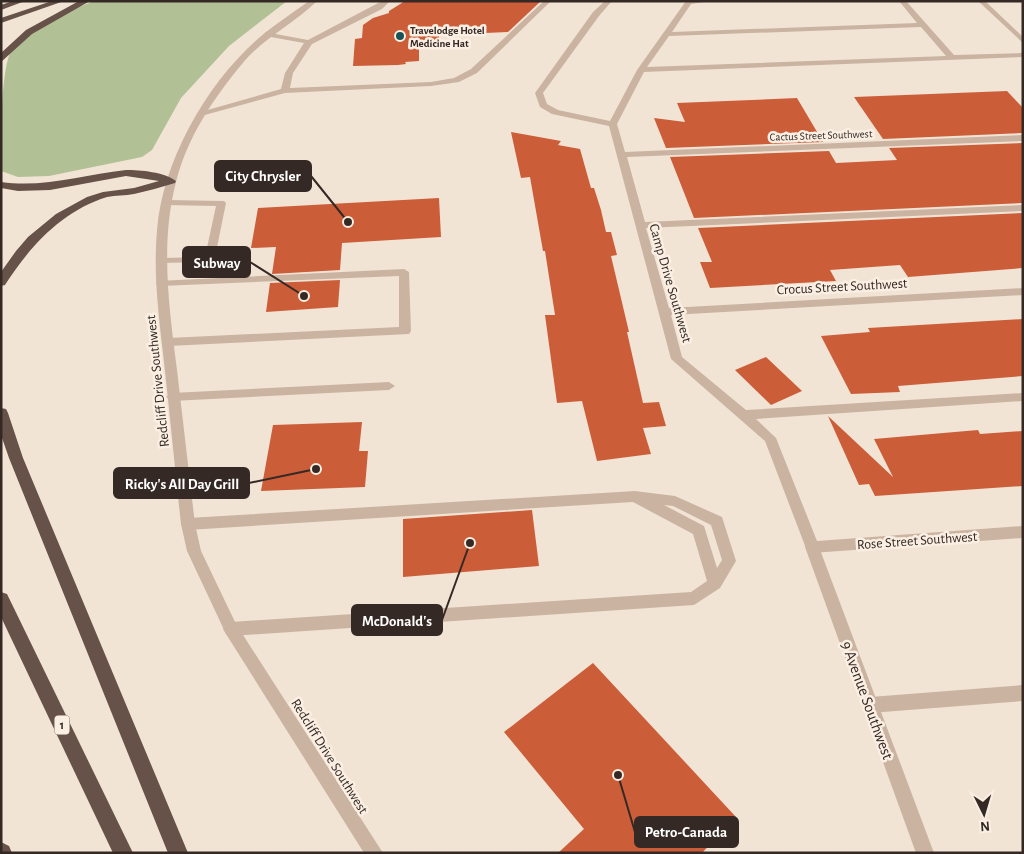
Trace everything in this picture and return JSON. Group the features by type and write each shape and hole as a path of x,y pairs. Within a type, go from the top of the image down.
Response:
{"highway":[{"path":"1,8 21,1"},
{"path":"1,21 60,1"},
{"path":"1,59 13,43 22,36 44,21 86,1"},
{"path":"1,186 20,189 45,188 127,174 141,174 171,180"},
{"path":"1,282 21,252 60,217 85,203 108,194 132,192 171,180"},
{"path":"1,412 16,458 178,853"},
{"name":"1","path":"1,598 123,853"}],"street":[{"name":"Redcliff Drive Southwest","path":"314,1 268,34 240,61 201,112 171,180 162,229 162,283 169,342 172,397 188,524 194,551 231,629 374,853"},
{"path":"285,91 289,73 309,42 379,7 387,1"},
{"path":"201,112 285,91 431,84 456,80 474,71 548,1"},
{"path":"609,1 596,14 539,93 543,105 555,112 613,124 642,70 690,2 707,1"},
{"path":"902,1 952,58"},
{"path":"981,1 1023,41"},
{"path":"666,34 923,25"},
{"path":"268,34 309,42"},
{"path":"642,70 1023,55"},
{"name":"Camp Drive Southwest","path":"613,124 677,359 770,438 812,547"},
{"name":"Cactus Street Southwest","path":"620,155 1023,138"},
{"path":"162,261 210,260 222,203 167,203"},
{"path":"640,225 1023,208"},
{"path":"162,283 404,272 405,331 169,342"},
{"name":"Crocus Street Southwest","path":"664,312 1023,291"},
{"path":"172,397 389,386"},
{"path":"743,415 1023,397"},
{"path":"635,496 699,530 715,584"},
{"path":"188,524 635,496 675,501 717,521 729,561 715,584 694,598 231,629"},
{"name":"Rose Street Southwest","path":"812,547 1023,532"},
{"name":"9 Avenue Southwest","path":"812,547 925,853"},
{"path":"870,705 1023,693"}],"green space":[{"path":"94,1 287,1 229,46 181,98 152,150 142,157 49,176 18,177 1,171 3,89 8,59 12,49 19,41 38,27"}],"building":[{"name":"Travelodge Hotel Medicine Hat","path":"405,1 541,1 508,32 439,35 439,48 419,49 419,61 405,62 406,64 398,65 353,66 355,39 362,38 363,25 373,18 389,13 389,11"},
{"path":"1007,91 1023,108 1023,133 883,139 854,97"},
{"path":"797,98 823,142 666,148 654,118 685,122 677,103"},
{"path":"511,132 561,141 558,145 580,149 591,188 594,188 601,210 606,232 611,232 617,255 611,256 643,403 659,402 666,426 643,428 651,454 597,461 582,401 557,403 545,315 555,315 545,251 543,251 530,177 521,178"},
{"path":"1023,143 1023,203 694,218 670,157 829,151 836,163 897,160 889,148"},
{"path":"439,198 441,237 342,243 340,270 272,274 276,247 251,248 258,208"},
{"path":"1023,213 1023,268 908,277 900,265 830,270 836,281 710,288 700,262 712,262 698,228"},
{"path":"340,280 338,307 266,312 270,283"},
{"path":"1023,319 1023,376 898,386 900,392 851,394 821,336 870,332 868,328"},
{"path":"766,357 802,391 771,405 735,370"},
{"path":"828,416 893,477 874,439 978,430 980,434 1023,431 1023,486 875,496 869,484 859,485"},
{"path":"362,422 359,451 368,451 365,487 261,491 273,425"},
{"path":"532,510 539,566 403,577 403,519"},
{"path":"593,663 736,817 702,853 558,853 584,829 504,732"}],"place":[{"name":"Travelodge Hotel Medicine Hat","path":"400,36"},
{"name":"City Chrysler","path":"348,222"},
{"name":"Subway","path":"304,296"},
{"name":"Ricky's All Day Grill","path":"316,469"},
{"name":"McDonald's","path":"470,543"},
{"name":"Petro-Canada","path":"618,775"}]}
